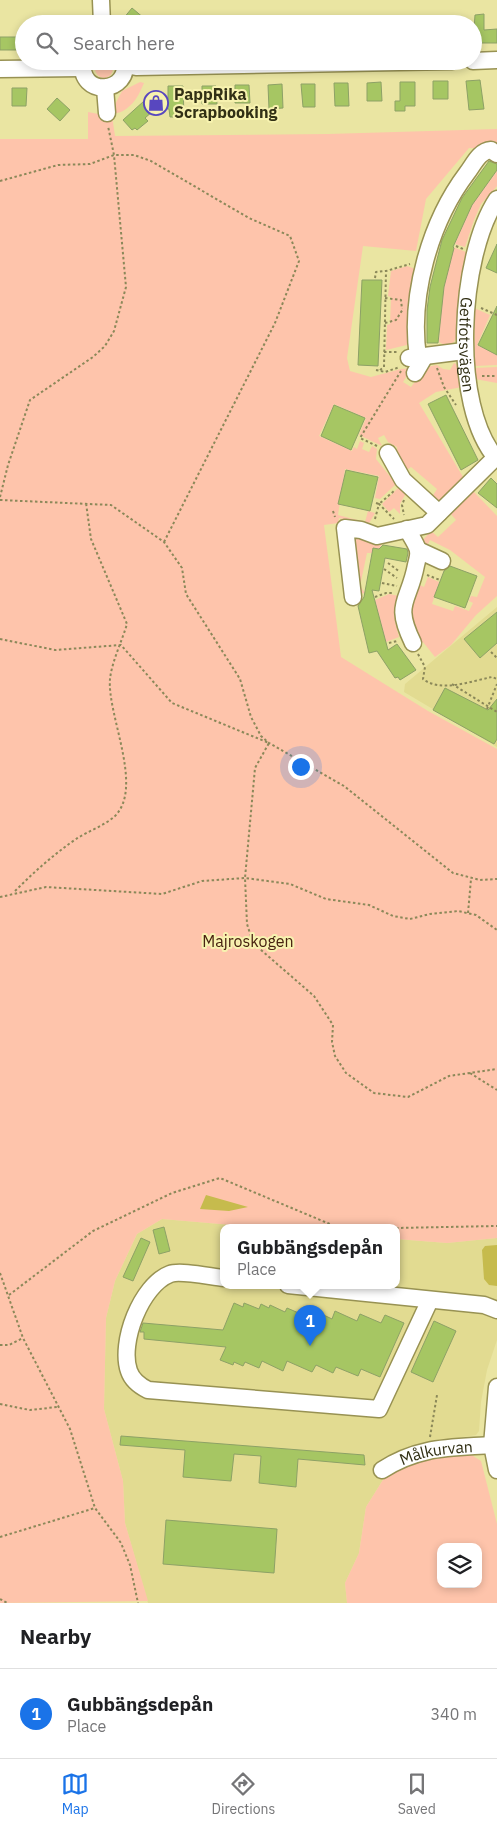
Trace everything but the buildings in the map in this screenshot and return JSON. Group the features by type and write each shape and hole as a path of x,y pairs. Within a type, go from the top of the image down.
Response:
{"street":[{"path":"101,0 102,15"},
{"path":"482,61 497,60"},
{"path":"0,68 15,67"},
{"path":"84,70 84,74 92,85 105,88 118,83 122,78 123,70"},
{"path":"105,88 106,113"},
{"path":"464,351 414,359 414,334 424,268 431,240 452,192 482,153 491,150 497,154"},
{"name":"Getfotsvägen","path":"496,459 485,441 475,415 468,387 464,351 468,283 474,253 488,213 497,200"},
{"path":"383,450 402,480 439,513"},
{"path":"353,597 345,528 361,530 377,536 402,521 427,524 496,459"},
{"path":"402,521 418,550 415,574 402,611 404,624 413,643"},
{"path":"418,550 442,561"},
{"path":"220,1278 172,1273 160,1279 148,1292 139,1306 130,1334 126,1359 129,1374 140,1386 148,1390 379,1409 430,1300"},
{"path":"326,1289 484,1305 497,1310"},
{"name":"Målkurvan","path":"497,1387 492,1445 497,1470"},
{"name":"Målkurvan","path":"382,1470 398,1460 433,1449 492,1445"}],"path":[{"path":"106,113 114,156 126,287 114,331 105,346 93,356 30,400 8,465 0,499 111,505 164,542 182,568 186,594 240,678 251,717 261,736 269,743"},
{"path":"0,181 58,165 90,164 114,156 134,154 151,161 249,218 290,236 299,261 275,323 164,542"},
{"path":"375,278 376,272 408,264 424,268"},
{"path":"380,370 384,367 386,271"},
{"path":"385,298 401,300 402,310"},
{"path":"384,323 396,320 408,304"},
{"path":"481,308 497,315"},
{"path":"384,352 414,359 444,387 456,405"},
{"path":"376,370 384,372 414,359"},
{"path":"383,450 360,438 414,359"},
{"path":"481,376 497,376"},
{"path":"375,520 377,503 399,486"},
{"path":"402,521 402,505 408,493"},
{"path":"14,892 36,869 77,839 116,815 124,799 124,750 112,710 110,678 127,624 91,539 86,503"},
{"path":"377,503 402,521"},
{"path":"384,569 408,591"},
{"path":"375,597 386,593 408,591"},
{"path":"0,639 55,650 121,645"},
{"path":"121,645 172,704 269,743 344,786 453,873 472,878 497,879"},
{"path":"491,652 497,658"},
{"path":"425,667 423,679 430,684 452,684 492,677 497,679"},
{"path":"452,684 487,708 497,712"},
{"path":"487,708 497,684"},
{"path":"269,743 254,768 245,878 247,924 253,943 314,996 333,1025 332,1042 335,1056 346,1073 374,1094 408,1097 449,1076 497,1070"},
{"path":"0,897 14,892 46,887 162,894 202,881 245,878 290,884 326,899 369,905 392,916 410,919 430,914 458,911 468,913 476,915 497,930"},
{"path":"468,913 472,878"},
{"path":"470,1073 497,1090"},
{"path":"9,1295 93,1231 172,1194 220,1178 330,1224"},
{"path":"400,1228 497,1226"},
{"path":"0,1273 23,1338 70,1429 95,1508 121,1543 130,1565 138,1603"},
{"path":"0,1345 9,1345 23,1338"},
{"path":"433,1449 430,1431 437,1396"},
{"path":"0,1404 30,1410 57,1407"},
{"path":"0,1537 95,1508"},
{"path":"0,1599 7,1603"}],"shaded area":[{"path":"497,607 497,747 404,692 405,684"},
{"path":"206,1195 248,1207 229,1211 200,1209"},
{"path":"162,1219 220,1224 220,1289 400,1289 400,1239 447,1243 497,1238 497,1340 487,1370 481,1402 479,1431 476,1435 431,1442 413,1448 386,1475 366,1507 359,1553 345,1583 347,1603 148,1603 125,1523 123,1481 104,1409 106,1318 115,1281 137,1234"},
{"path":"497,1245 497,1286 489,1285 484,1279 482,1250 485,1246"}],"green space":[{"path":"95,70 113,70 113,73 108,78 100,78 95,73"},
{"name":"Majroskogen","path":"140,82 144,83 135,101 124,110 112,116 115,136 328,134 497,129 497,149 469,148 426,199 416,251 363,246 347,358 350,371 371,377 412,368 403,382 411,387 426,367 437,365 443,369 450,370 454,363 456,364 462,387 436,392 419,403 466,482 440,502 432,497 437,489 411,467 404,472 398,463 397,447 388,442 384,435 378,438 382,446 359,435 366,418 334,404 319,436 352,451 354,447 357,449 360,441 364,443 362,449 369,452 372,446 377,449 376,459 396,484 380,499 375,498 379,476 345,469 338,515 365,522 368,511 375,513 368,525 339,518 338,523 324,525 341,657 428,711 497,749 497,1238 447,1243 400,1239 400,1224 220,1224 162,1219 137,1234 115,1281 106,1318 104,1409 123,1481 125,1523 148,1601 0,1603 0,139 88,139 88,112 109,116 122,91"},
{"path":"497,171 497,186 481,204 465,247 455,244 472,205"},
{"path":"453,247 466,252 459,289 457,335 454,342 446,346 439,342 442,294"},
{"path":"407,266 418,270 415,303 409,302 408,306 414,308 411,344 386,350 387,325 390,324 391,297 388,296 391,271"},
{"path":"474,308 490,315 477,345 497,355 497,365 475,366"},
{"path":"497,367 497,383 475,379 474,368"},
{"path":"398,488 406,493 400,504 400,514 394,508 389,512 382,504"},
{"path":"473,491 497,516 497,596 476,615 451,645 435,657 423,642 419,644 409,623 415,583 424,587 428,577 439,582 432,604 453,611 455,606 469,611 473,603 469,601 471,596 477,597 485,577 450,550 430,540 426,548 421,542 431,531 438,537 456,520 450,513"},
{"path":"354,536 383,542 379,549 373,548 372,553 367,553 360,586 365,593 357,594"},
{"path":"389,594 399,596 394,611 399,637 386,642 375,600"},
{"path":"470,1454 481,1461 497,1524 497,1603 347,1603 345,1583 359,1553 366,1507 386,1475 401,1466 434,1455"}],"place":[{"name":"PappRika Scrapbooking","path":"156,103"},
{"name":"Gubbängsdepån","path":"310,1346"}]}
